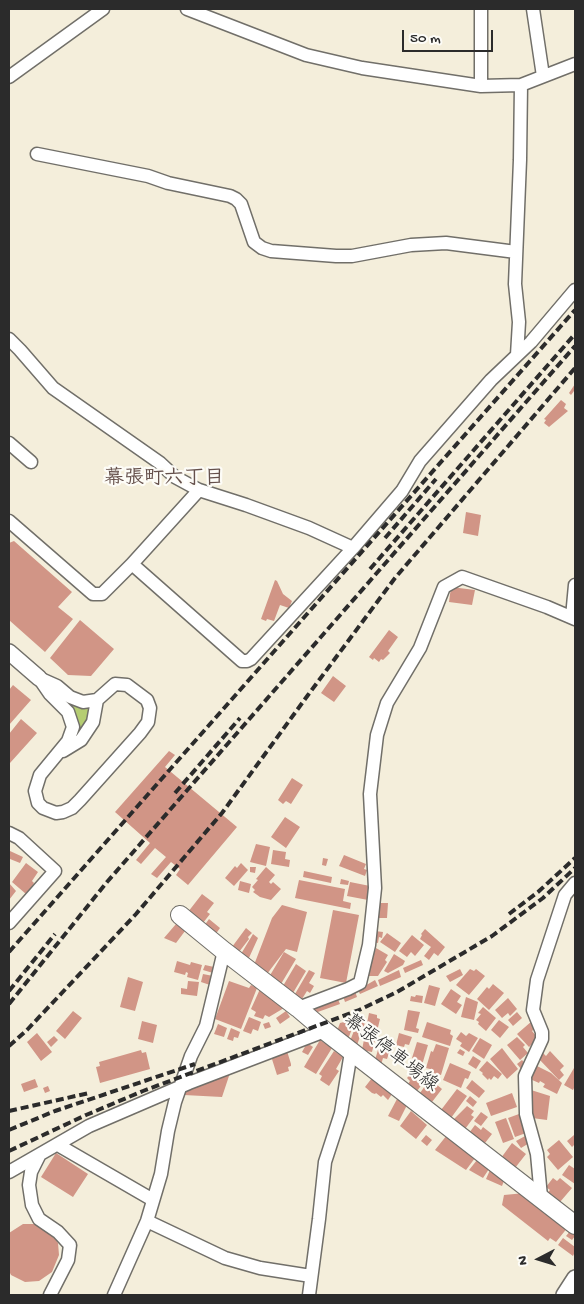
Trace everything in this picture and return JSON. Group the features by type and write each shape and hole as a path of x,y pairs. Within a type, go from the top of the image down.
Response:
{"main road":[{"name":"幕張停車場線","path":"180,915 351,1052 575,1224"}],"street":[{"path":"9,77 103,9"},
{"path":"187,9 306,56 362,68 480,86 520,84 575,64"},
{"path":"480,86 481,9"},
{"path":"533,9 543,76"},
{"path":"517,355 519,322 515,284 520,160 520,84"},
{"path":"37,154 148,176 168,183 230,196 240,204 254,242 262,248 271,251 352,256 411,245 446,243 516,252"},
{"path":"132,564 242,661 252,659 402,491 420,461 491,380 531,342 575,290"},
{"path":"9,339 53,388 160,463 175,477 199,490 291,521 353,548"},
{"path":"9,443 31,462"},
{"path":"9,521 93,594 102,594 199,490"},
{"path":"298,1008 360,983 369,945 375,888 370,808 377,735 387,703 420,648 444,587 462,577 574,618 575,585"},
{"path":"9,652 39,678 50,694 68,712 71,719 73,726 68,741 40,775 35,791 38,803 43,808 56,813 72,808 80,800 148,722 150,708 147,700 127,685 115,684 97,700 82,702 57,686 39,678"},
{"path":"56,755 81,740 93,722 97,700"},
{"path":"9,833 19,838 55,871 9,923"},
{"path":"541,1197 537,1154 526,1114 526,1076 542,1039 542,1032 533,1010 537,980 565,895 575,883"},
{"path":"114,1295 147,1221 161,1174 168,1130 191,1056 206,1026 224,951"},
{"path":"9,1172 89,1126 325,1031"},
{"path":"309,1295 324,1162 341,1113 351,1052"},
{"path":"58,1145 153,1200"},
{"path":"40,1154 32,1172 29,1185 32,1205 39,1218 58,1232 70,1245 68,1260 50,1295"},
{"path":"147,1221 225,1258 260,1268 312,1276"},
{"path":"564,1295 575,1278"}],"green space":[{"path":"51,687 88,704 90,709 88,722 78,734 75,734"}],"building":[{"path":"575,384 575,392 571,395 569,393"},
{"path":"561,400 566,404 564,408 568,411 549,427 544,423 546,420 544,419"},
{"path":"466,512 481,515 478,536 463,533"},
{"path":"14,541 72,592 58,607 73,619 45,652 9,620 9,543"},
{"path":"275,580 283,594 292,601 289,608 280,605 274,621 267,619 266,621 261,619"},
{"path":"451,587 475,590 472,605 449,602"},
{"path":"80,620 114,649 91,676 68,675 50,658"},
{"path":"389,630 398,637 388,651 390,653 379,662 374,658 373,660 369,657"},
{"path":"333,676 346,686 334,702 321,693"},
{"path":"13,685 31,700 9,725 9,690"},
{"path":"21,719 37,733 10,763 9,734"},
{"path":"169,751 175,755 165,767 237,827 188,885 176,875 180,869 171,862 157,878 151,874 166,857 155,848 141,864 136,860 150,843 115,812"},
{"path":"292,778 303,785 291,804 286,801 283,804 278,800"},
{"path":"285,817 300,827 286,848 271,837"},
{"path":"256,844 270,847 266,866 250,862"},
{"path":"273,850 286,852 285,859 290,860 289,867 271,864"},
{"path":"10,851 23,857 20,863 10,859 9,862"},
{"path":"344,855 366,864 364,869 367,870 365,876 339,866"},
{"path":"323,858 328,859 326,866 322,865"},
{"path":"26,863 38,872 32,881 33,885 26,894 12,882"},
{"path":"241,863 248,870 234,886 225,878 235,866 237,868"},
{"path":"250,867 256,867 255,873 250,872"},
{"path":"266,867 275,875 269,882 271,884 273,882 281,889 271,900 260,897 253,892 255,890 252,887"},
{"path":"304,871 332,877 331,883 303,877"},
{"path":"341,879 349,881 348,885 340,884"},
{"path":"299,880 345,889 343,901 351,903 350,909 295,898"},
{"path":"240,881 251,884 249,893 238,890"},
{"path":"350,882 370,886 368,900 347,896"},
{"path":"9,883 16,891 9,900"},
{"path":"202,894 214,903 207,912 210,914 203,923 188,912"},
{"path":"378,903 388,903 387,918 377,918"},
{"path":"282,905 307,912 297,952 286,949 267,974 254,965 272,918"},
{"path":"333,910 359,915 346,983 320,978"},
{"path":"209,919 220,928 215,935 204,926"},
{"path":"176,924 185,931 176,943 164,938"},
{"path":"246,928 252,933 239,952 232,947"},
{"path":"425,929 445,947 438,956 434,953 429,960 424,956 431,947 420,939"},
{"path":"375,931 383,932 382,938 379,937 378,943 373,942"},
{"path":"387,933 401,943 395,952 380,942"},
{"path":"253,934 258,938 248,960 241,954"},
{"path":"412,935 424,945 415,956 411,952 407,957 399,951"},
{"path":"376,948 388,955 385,960 387,962 378,976 366,976"},
{"path":"284,952 296,959 281,984 269,977"},
{"path":"394,954 405,961 403,965 388,973 384,971"},
{"path":"421,960 423,965 405,973 403,968"},
{"path":"177,961 190,965 191,962 202,965 198,980 187,977 188,973 186,972 185,975 174,972"},
{"path":"296,964 306,971 293,993 283,986"},
{"path":"205,965 214,967 213,973 203,970"},
{"path":"460,969 463,975 450,982 446,976"},
{"path":"470,969 474,971 476,969 485,976 469,995 456,985"},
{"path":"309,970 315,973 309,983 314,986 310,993 307,991 302,999 295,994"},
{"path":"399,970 401,977 380,986 378,980"},
{"path":"203,974 213,976 210,985 201,982"},
{"path":"128,977 143,982 135,1011 120,1007"},
{"path":"375,980 378,986 360,994 358,990"},
{"path":"188,981 199,982 197,996 181,994 181,988 187,989"},
{"path":"229,981 249,988 251,985 257,988 241,1029 215,1019"},
{"path":"493,984 504,993 489,1010 477,999 487,987 489,989"},
{"path":"429,985 440,988 435,1006 424,1003"},
{"path":"260,989 284,1008 269,1017 265,1015 263,1019 254,1016 256,1012 251,1009"},
{"path":"451,989 461,996 457,1002 462,1005 456,1014 441,1004"},
{"path":"355,991 357,997 345,1002 343,996"},
{"path":"416,995 423,996 422,1003 410,1001 411,996 415,997"},
{"path":"337,997 340,1004 315,1013 313,1006"},
{"path":"466,997 478,1002 474,1020 461,1017"},
{"path":"508,998 517,1009 510,1016 508,1013 502,1018 495,1010"},
{"path":"483,1007 496,1018 486,1031 476,1020 481,1014 478,1013"},
{"path":"408,1010 420,1012 416,1028 419,1029 418,1033 404,1030"},
{"path":"73,1011 82,1018 65,1039 56,1031"},
{"path":"286,1011 290,1017 280,1024 276,1018"},
{"path":"517,1012 522,1018 513,1026 508,1020"},
{"path":"369,1013 377,1015 377,1018 380,1019 372,1052 362,1050"},
{"path":"249,1017 261,1022 258,1031 253,1029 251,1034 243,1031"},
{"path":"359,1018 366,1020 357,1045 350,1041"},
{"path":"356,1019 348,1039 337,1031 340,1023"},
{"path":"499,1020 509,1027 500,1038 491,1030"},
{"path":"142,1021 157,1025 153,1043 138,1039"},
{"path":"532,1021 537,1027 532,1031 538,1038 529,1047 517,1034"},
{"path":"269,1022 271,1027 265,1029 263,1024"},
{"path":"427,1022 451,1030 450,1034 453,1036 450,1046 422,1037"},
{"path":"218,1024 227,1028 224,1037 214,1034"},
{"path":"231,1028 240,1032 238,1038 234,1037 233,1041 227,1039"},
{"path":"461,1032 466,1036 469,1033 478,1038 469,1052 460,1046 462,1043 456,1039"},
{"path":"37,1033 52,1052 41,1061 27,1042"},
{"path":"399,1033 412,1037 409,1045 405,1044 404,1047 396,1045"},
{"path":"54,1036 58,1040 51,1047 47,1042"},
{"path":"517,1037 525,1045 523,1047 528,1053 520,1060 507,1045"},
{"path":"480,1038 492,1045 484,1059 472,1051"},
{"path":"320,1040 332,1048 316,1074 304,1067"},
{"path":"417,1042 428,1045 422,1065 413,1062 414,1059 412,1058"},
{"path":"307,1043 313,1047 308,1055 302,1052"},
{"path":"380,1043 391,1047 387,1059 383,1058 381,1065 375,1060"},
{"path":"436,1044 449,1048 441,1075 433,1073 434,1070 426,1068 431,1051 433,1052"},
{"path":"502,1048 518,1069 507,1079 490,1059"},
{"path":"460,1049 465,1052 463,1056 457,1053"},
{"path":"141,1050 142,1053 146,1052 150,1069 100,1083 96,1067 100,1066 99,1062"},
{"path":"287,1051 291,1064 288,1067 289,1071 277,1075 271,1056"},
{"path":"334,1051 343,1057 336,1069 339,1071 329,1086 320,1080 322,1076 319,1074"},
{"path":"550,1051 564,1066 560,1070 564,1075 559,1080 538,1058 543,1053 546,1056"},
{"path":"473,1056 481,1061 476,1069 468,1064"},
{"path":"522,1060 527,1066 522,1070 517,1064"},
{"path":"487,1061 502,1074 498,1079 494,1076 491,1080 489,1078 488,1080 479,1070"},
{"path":"450,1063 471,1072 468,1079 465,1078 461,1088 443,1080"},
{"path":"537,1066 551,1073 562,1083 557,1094 543,1087 545,1084 540,1081 539,1083 530,1079"},
{"path":"574,1068 575,1086 573,1090 564,1085"},
{"path":"414,1070 427,1078 417,1091 408,1084 410,1081 407,1078"},
{"path":"230,1073 222,1097 184,1095 184,1088"},
{"path":"372,1078 392,1094 388,1100 383,1095 381,1097 376,1093 372,1093 365,1087"},
{"path":"35,1079 38,1087 24,1092 21,1084"},
{"path":"430,1079 442,1089 432,1102 420,1093"},
{"path":"472,1080 485,1091 479,1098 466,1088"},
{"path":"48,1086 50,1091 45,1093 43,1088"},
{"path":"457,1089 467,1096 451,1118 441,1110"},
{"path":"531,1090 550,1096 547,1120 532,1118 532,1103 529,1102"},
{"path":"512,1093 517,1107 491,1116 486,1103"},
{"path":"470,1096 477,1102 473,1107 466,1101"},
{"path":"397,1099 407,1105 399,1121 388,1116"},
{"path":"467,1106 474,1111 471,1115 474,1117 465,1129 453,1120"},
{"path":"411,1111 427,1125 416,1139 400,1126"},
{"path":"481,1112 488,1117 481,1126 474,1121"},
{"path":"519,1114 526,1133 515,1137 508,1118"},
{"path":"506,1118 514,1139 503,1143 495,1122"},
{"path":"475,1125 481,1130 483,1127 492,1134 485,1143 469,1133"},
{"path":"426,1135 432,1140 427,1146 421,1141"},
{"path":"447,1135 475,1158 466,1170 435,1150"},
{"path":"527,1135 531,1142 521,1148 516,1141"},
{"path":"574,1135 575,1144 572,1147 567,1141"},
{"path":"559,1140 573,1157 558,1170 547,1157 550,1154 547,1150"},
{"path":"512,1143 526,1154 515,1168 501,1158"},
{"path":"56,1153 88,1174 73,1197 41,1177"},
{"path":"477,1160 489,1169 483,1178 469,1170"},
{"path":"569,1165 575,1169 575,1184 562,1175"},
{"path":"490,1170 505,1178 502,1186 486,1179"},
{"path":"553,1178 557,1181 560,1178 572,1188 560,1202 548,1192 550,1190 546,1187"},
{"path":"525,1193 568,1227 556,1242 550,1238 548,1241 502,1205 504,1195"},
{"path":"23,1224 36,1224 50,1231 58,1243 59,1255 52,1272 39,1281 25,1282 11,1275 9,1271 9,1233"},
{"path":"572,1229 575,1232 575,1236 572,1240 566,1236"},
{"path":"563,1238 575,1247 573,1256 558,1245"}],"railway":[{"path":"9,952 575,310"},
{"path":"370,569 575,334"},
{"path":"9,1004 107,882 575,346"},
{"path":"9,1046 27,1030 136,914 222,813 395,578 575,368"},
{"path":"385,538 436,479"},
{"path":"175,793 240,718"},
{"path":"509,914 538,892 575,858"},
{"path":"9,1151 143,1091 359,1010 397,992 492,936 543,898 575,868"},
{"path":"9,991 55,934"},
{"path":"9,1130 55,1111 195,1064"},
{"path":"9,1111 89,1093"}],"district":[{"name":"幕張町六丁目","path":"164,480"}]}
